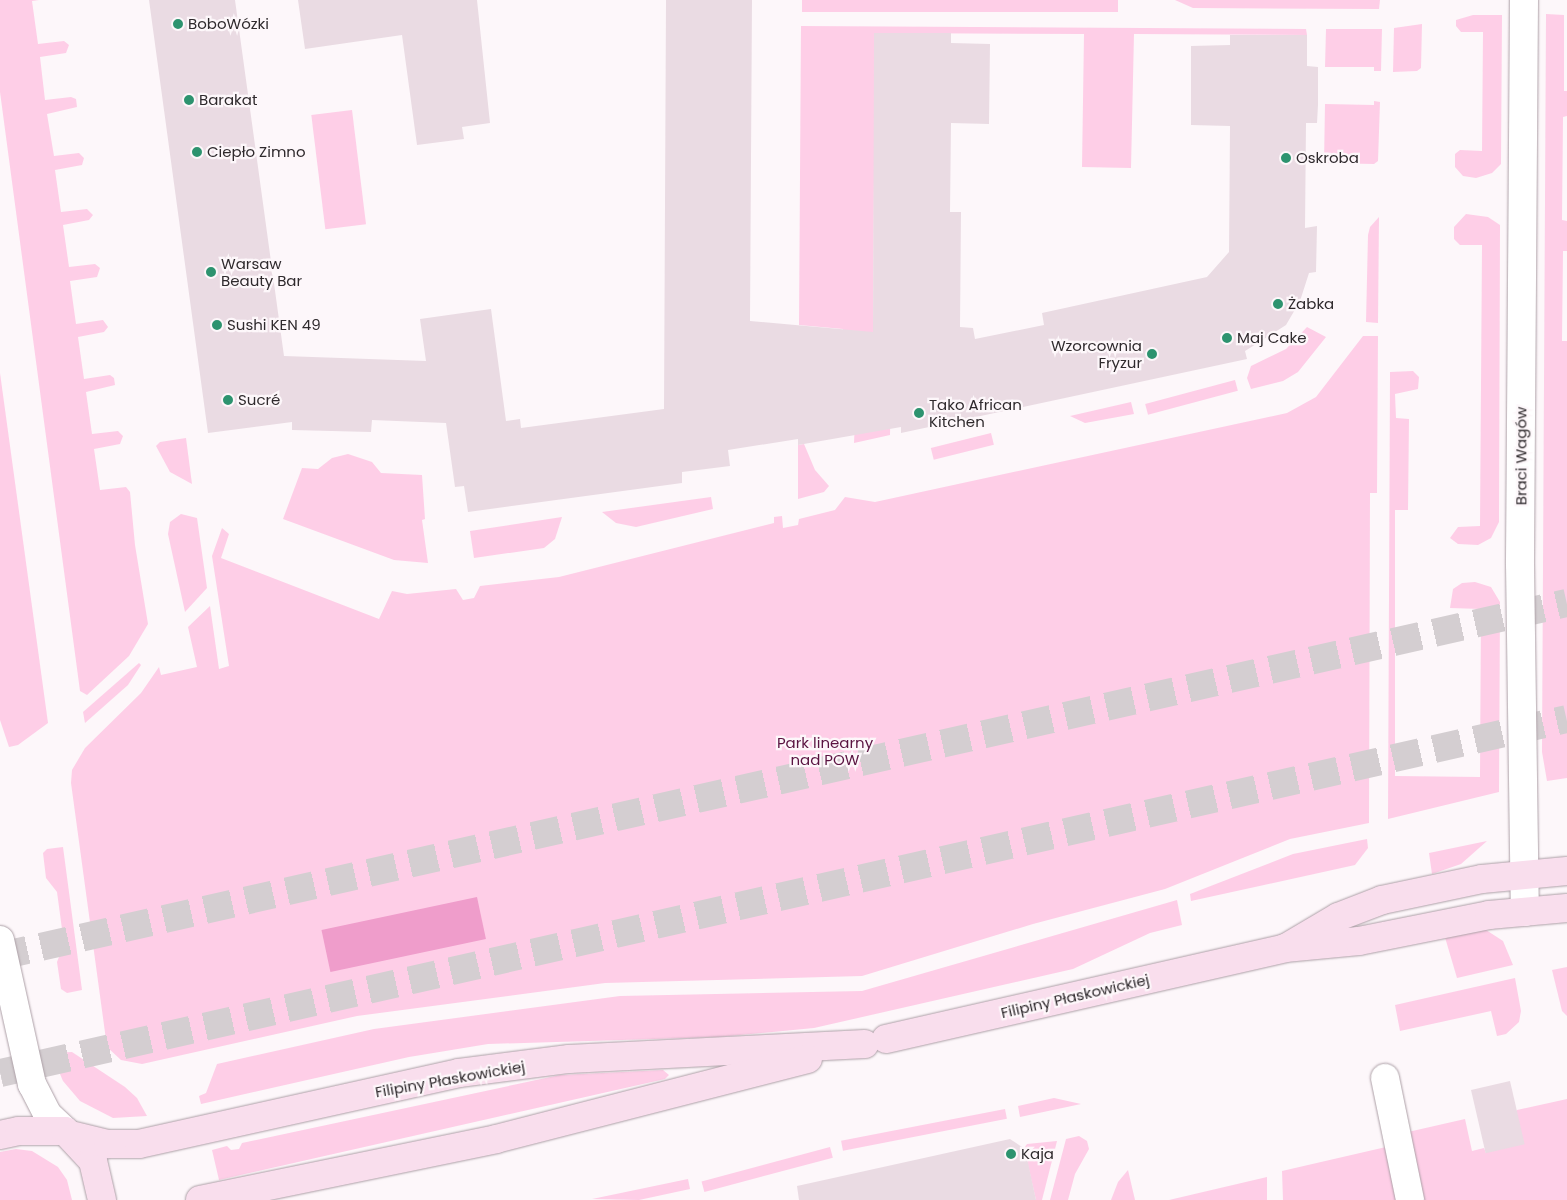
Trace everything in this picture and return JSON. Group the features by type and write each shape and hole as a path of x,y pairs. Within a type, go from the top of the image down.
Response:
{"main road":[{"name":"Filipiny Płaskowickiej","path":"1285,948 1338,917 1382,900 1464,882 1567,871"},
{"name":"Filipiny Płaskowickiej","path":"200,1200 496,1139 875,1042 1285,948 1352,942 1480,916 1567,908"},
{"name":"Filipiny Płaskowickiej","path":"0,1135 19,1131 68,1133 108,1144 139,1144 460,1073 569,1058 875,1042"},
{"path":"68,1133 92,1161 102,1200"}],"street":[{"name":"Braci Wagów","path":"1524,0 1520,583 1525,912"},
{"path":"0,940 32,1084 48,1115 68,1133"},
{"path":"1385,1078 1410,1200"}],"green space":[{"path":"0,0 39,0 32,1 38,44 64,41 69,45 66,53 40,57 45,100 71,97 76,99 77,107 47,114 54,156 79,153 84,158 82,165 55,170 61,212 87,209 93,215 89,220 63,225 69,267 95,264 100,268 97,277 70,281 76,324 103,320 108,327 104,332 78,337 84,379 110,375 114,378 115,385 86,392 92,434 118,431 123,436 120,444 94,449 100,490 126,487 130,492 135,545 148,624 129,656 87,695 80,691 0,92"},
{"path":"802,0 1118,0 1118,12 802,12"},
{"path":"1175,0 1380,0 1379,9 1193,8"},
{"path":"1546,14 1564,15 1564,91 1567,91 1567,116 1563,117 1562,220 1567,221 1567,251 1563,251 1562,341 1567,341 1567,778 1547,781 1542,752"},
{"path":"1473,15 1502,15 1501,164 1492,173 1476,178 1463,176 1455,167 1455,154 1460,150 1482,151 1483,32 1461,32 1456,26 1456,20"},
{"path":"1422,24 1421,68 1417,71 1393,72 1394,28"},
{"path":"801,26 1306,29 1307,35 1134,34 1131,168 1082,167 1084,34 875,33 873,328 891,388 890,435 854,443 855,418 841,417 843,329 799,325"},
{"path":"1326,29 1382,29 1381,71 1374,71 1374,67 1325,67"},
{"path":"1374,101 1380,102 1378,161 1374,164 1324,163 1325,104 1374,105"},
{"path":"352,110 366,224 325,229 311,115"},
{"path":"1466,214 1488,217 1500,225 1499,522 1491,538 1478,545 1458,544 1450,538 1458,527 1480,526 1482,245 1460,245 1454,239 1454,227"},
{"path":"1379,217 1378,323 1366,322 1368,235 1370,227"},
{"path":"1307,327 1326,337 1298,372 1283,381 1251,389 1247,378 1251,366 1286,349"},
{"name":"Park linearny nad POW","path":"1363,336 1378,336 1377,493 1370,493 1369,823 1290,839 1165,889 1033,924 862,976 605,983 357,1016 142,1064 121,1060 107,1047 71,783 72,770 85,748 141,693 159,667 161,675 197,667 188,627 210,606 219,669 229,666 212,556 222,528 229,534 221,558 379,619 392,591 407,594 456,589 463,600 474,598 480,586 559,577 774,523 774,517 782,516 783,528 798,525 799,519 835,510 845,497 875,502 1287,413 1316,397"},
{"path":"1413,371 1419,377 1418,389 1395,394 1396,418 1409,419 1408,510 1395,510 1395,776 1480,777 1481,609 1450,608 1453,589 1462,583 1475,582 1491,587 1500,602 1499,792 1388,819 1390,372"},
{"path":"0,373 48,723 18,745 9,747 0,720"},
{"path":"1235,380 1238,391 1148,415 1145,404"},
{"path":"1131,402 1134,414 1085,423 1070,416"},
{"path":"991,433 994,445 934,460 931,448"},
{"path":"186,438 192,484 170,472 156,446 160,442"},
{"path":"804,444 815,470 829,486 824,492 798,499 798,445"},
{"path":"348,454 372,462 381,473 422,475 425,519 422,520 428,563 394,560 283,519 302,468 318,469 332,458"},
{"path":"711,497 713,509 636,527 616,523 602,512"},
{"path":"181,514 197,518 207,588 185,612 168,534 170,522"},
{"path":"562,517 555,539 544,548 474,558 470,531"},
{"path":"139,663 141,665 128,685 85,723 83,712"},
{"path":"1367,839 1368,848 1355,865 1191,901 1190,894 1293,854"},
{"path":"1487,841 1461,864 1432,874 1429,853"},
{"path":"63,847 82,990 67,993 61,989 57,962 64,944 57,892 46,878 43,853 47,849"},
{"path":"1177,900 1182,925 1150,933 1073,969 814,1028 719,1037 488,1044 409,1057 201,1104 199,1096 206,1093 217,1064 374,1029 620,996 862,991"},
{"path":"1483,928 1503,941 1513,965 1457,978 1444,934"},
{"path":"1567,967 1567,1016 1562,1011 1552,970"},
{"path":"1515,978 1521,1011 1519,1022 1506,1034 1497,1036 1491,1011 1400,1031 1395,1005"},
{"path":"72,1052 125,1087 137,1098 147,1116 113,1118 80,1101 63,1081 51,1053"},
{"path":"663,1070 669,1075 665,1079 219,1180 212,1150 227,1146 231,1150 239,1149 242,1143 560,1075"},
{"path":"1054,1098 1081,1104 1020,1117 1018,1106"},
{"path":"1567,1099 1567,1200 1423,1200 1408,1132 1465,1119 1472,1151 1484,1148 1486,1153 1517,1110"},
{"path":"1005,1109 1007,1119 843,1151 841,1141"},
{"path":"1079,1136 1087,1141 1089,1149 1075,1174 1068,1200 1050,1200 1066,1139"},
{"path":"1057,1141 1042,1200 1036,1200 1024,1148 1027,1144"},
{"path":"830,1147 833,1158 704,1192 702,1181"},
{"path":"1386,1147 1397,1200 1283,1200 1282,1171"},
{"path":"16,1149 32,1151 58,1167 67,1180 72,1200 0,1200 0,1152"},
{"path":"1128,1170 1135,1200 1111,1200 1118,1182"},
{"path":"1267,1177 1267,1200 1169,1200"},
{"path":"688,1179 690,1189 639,1200 592,1199"}],"shaded area":[{"path":"477,897 486,939 330,972 321,930"}],"building":[{"path":"149,0 235,0 284,356 426,361 420,319 491,309 506,421 520,419 521,428 664,409 666,0 752,0 750,321 873,332 874,33 951,33 951,43 990,44 989,124 951,123 950,212 961,212 960,327 973,328 975,339 1044,325 1042,313 1207,277 1229,252 1230,126 1191,125 1191,46 1230,45 1230,35 1307,35 1307,66 1318,67 1317,123 1306,123 1305,228 1317,226 1316,272 1309,273 1300,301 1286,325 1245,351 1247,359 901,433 901,427 798,445 798,439 728,450 730,466 682,472 682,483 468,512 464,486 455,487 446,423 372,420 371,432 292,430 292,422 208,433"},
{"path":"298,0 477,0 490,123 462,127 464,139 417,145 402,35 305,49"},
{"path":"1510,1081 1525,1144 1486,1153 1471,1090"},
{"path":"1010,1139 1025,1149 1036,1200 799,1200 797,1186"}],"tunnel":[{"path":"0,956 1567,603"},
{"path":"0,1073 1567,719"}],"place":[{"name":"BoboWózki","path":"178,24"},
{"name":"Barakat","path":"189,100"},
{"name":"Ciepło Zimno","path":"197,152"},
{"name":"Oskroba","path":"1286,158"},
{"name":"Warsaw Beauty Bar","path":"211,272"},
{"name":"Żabka","path":"1278,304"},
{"name":"Sushi KEN 49","path":"217,325"},
{"name":"Maj Cake","path":"1227,338"},
{"name":"Wzorcownia Fryzur","path":"1152,354"},
{"name":"Sucré","path":"228,400"},
{"name":"Tako African Kitchen","path":"919,413"},
{"name":"Kaja","path":"1011,1154"}]}
